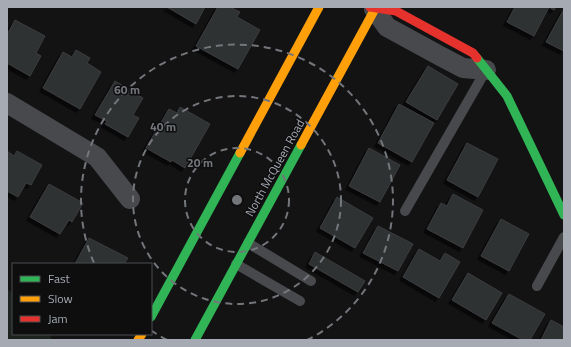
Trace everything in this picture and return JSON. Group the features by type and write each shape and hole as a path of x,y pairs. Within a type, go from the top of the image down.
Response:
{"main road":[{"path":"152,315 319,7"},
{"name":"North McQueen Road","path":"195,340 373,8"},
{"path":"486,70 507,96 564,215"}],"street":[{"path":"373,8 387,27 463,68 486,70"},
{"path":"7,103 97,157 130,199"}],"lane":[{"path":"405,211 486,70"},
{"path":"537,286 564,237"},
{"path":"248,243 311,281"},
{"path":"236,264 300,301"}],"shaded area":[{"path":"7,289 12,292 12,335 50,335 52,340 7,340"}],"building":[{"path":"167,7 205,7 196,24"},
{"path":"218,7 230,7 240,12 237,17 260,30 238,69 196,46"},
{"path":"515,7 549,7 534,36 507,22"},
{"path":"549,7 556,7 554,10"},
{"path":"564,9 564,51 546,42"},
{"path":"15,20 45,36 36,53 41,56 30,76 7,63 7,35"},
{"path":"76,50 90,58 87,63 101,72 80,109 43,88 63,52 72,57"},
{"path":"428,66 458,84 437,120 406,102"},
{"path":"115,81 143,98 133,115 139,118 128,137 105,124 107,121 95,115"},
{"path":"399,104 434,123 412,162 378,143"},
{"path":"180,107 210,124 185,168 146,148 169,109 177,113"},
{"path":"467,143 498,159 478,197 447,180"},
{"path":"369,148 400,165 380,202 349,186"},
{"path":"7,151 14,156 17,151 42,165 31,185 26,183 18,197 7,191"},
{"path":"49,184 83,203 72,222 69,220 60,234 30,217"},
{"path":"453,194 483,210 463,248 427,229 441,203 447,206"},
{"path":"337,197 373,218 355,248 320,228"},
{"path":"501,219 529,234 509,271 481,256"},
{"path":"378,226 413,244 398,271 363,253"},
{"path":"89,238 128,258 125,263 76,263"},
{"path":"419,249 440,261 445,253 460,262 439,298 403,277"},
{"path":"315,252 365,281 358,292 309,264"},
{"path":"468,273 502,293 486,320 452,300"},
{"path":"509,294 545,314 530,340 523,340 492,323"},
{"path":"551,320 564,327 564,340 541,340"}],"traffic: fast":[{"path":"477,58 507,96 564,215"},
{"path":"195,340 301,145"},
{"path":"152,315 240,153"}],"traffic: slow":[{"path":"240,153 319,7"},
{"path":"301,145 376,7"},
{"path":"138,340 141,335"}],"traffic: jam":[{"path":"370,7 396,11 473,53 477,58"}]}
